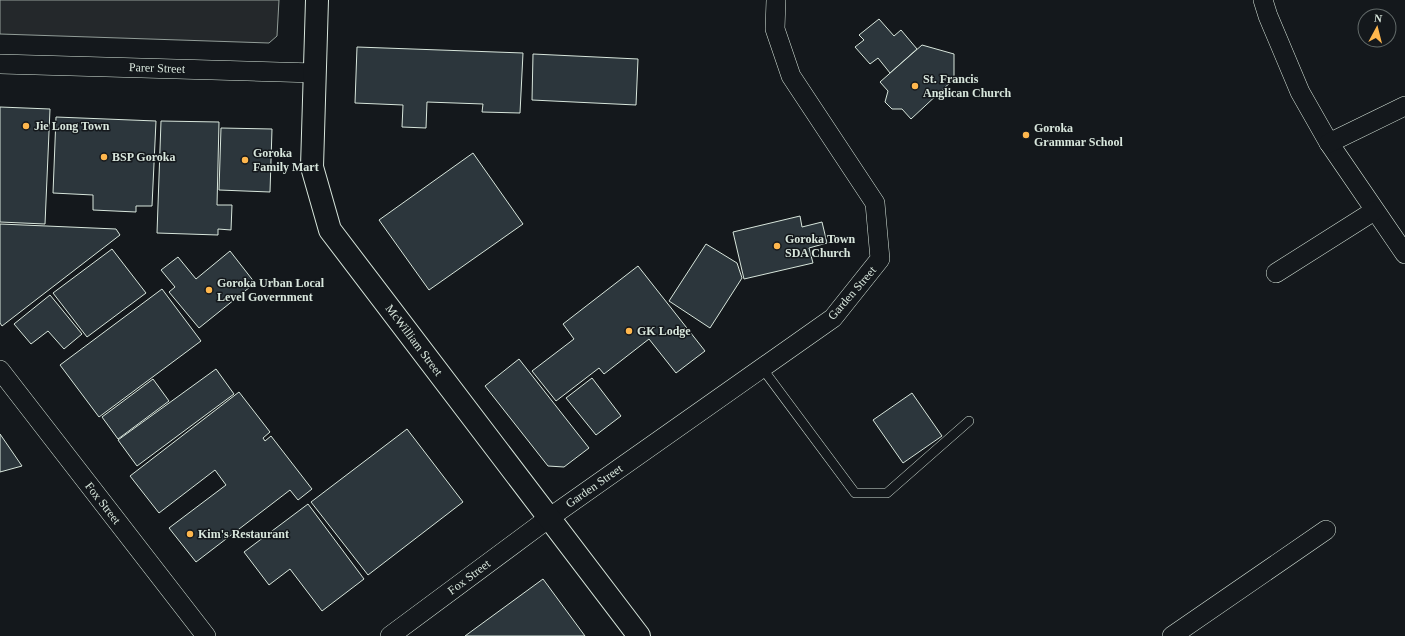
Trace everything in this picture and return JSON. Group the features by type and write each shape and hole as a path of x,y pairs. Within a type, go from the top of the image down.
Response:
{"street":[{"name":"McWilliam Street","path":"317,0 312,166 330,230 638,636"},
{"name":"Garden Street","path":"549,518 833,318 880,259 875,203 791,76 776,30 776,0"},
{"path":"1263,0 1268,16 1300,92 1329,143 1374,211 1405,254"},
{"name":"Parer Street","path":"0,64 315,73"},
{"path":"1329,143 1405,106"},
{"path":"1276,273 1374,211"},
{"name":"Fox Street","path":"0,370 206,636"},
{"name":"Fox Street","path":"390,636 549,518"},
{"path":"1172,636 1326,530"}],"lane":[{"path":"762,368 855,493 887,493 969,421"}],"shaded area":[{"path":"0,0 279,0 277,36 269,43 0,34"}],"building":[{"path":"879,19 894,36 901,30 917,49 890,73 878,58 870,64 855,47 864,40 859,35"},
{"name":"St. Francis Anglican Church","path":"922,45 954,54 954,79 911,119 902,109 892,109 885,102 888,91 880,82"},
{"path":"357,47 523,53 520,113 482,112 483,104 427,102 426,128 402,127 403,105 355,103"},
{"path":"533,54 638,59 636,105 532,100"},
{"path":"0,107 50,109 45,224 0,222"},
{"name":"BSP Goroka","path":"56,117 156,121 152,206 136,206 136,212 93,210 93,195 53,193"},
{"path":"161,121 219,122 217,205 232,205 231,230 218,229 218,235 157,233"},
{"name":"Goroka Family Mart","path":"221,128 272,129 270,192 219,190"},
{"path":"473,153 523,224 429,290 379,220"},
{"name":"Goroka Town SDA Church","path":"800,216 802,227 822,222 827,243 809,248 813,263 744,279 733,232"},
{"path":"0,224 116,229 120,235 2,326 0,323"},
{"path":"706,244 737,263 742,278 710,328 669,301"},
{"path":"112,249 146,293 87,337 53,293"},
{"name":"Goroka Urban Local Level Government","path":"230,251 255,283 199,328 169,292 175,287 161,270 178,257 196,279"},
{"name":"GK Lodge","path":"638,266 705,351 676,373 649,339 604,374 599,368 556,401 532,371 574,339 563,324"},
{"path":"162,289 201,341 99,417 60,365"},
{"path":"50,295 82,334 64,349 48,331 31,344 14,324"},
{"path":"519,359 589,448 564,467 548,466 485,386"},
{"path":"216,369 234,394 137,466 118,440"},
{"path":"592,378 621,416 596,435 566,398"},
{"path":"153,379 169,401 118,439 102,417"},
{"path":"239,392 270,432 263,438 265,441 271,436 312,489 298,500 290,490 196,562 169,528 226,485 215,470 159,513 130,476"},
{"path":"912,393 942,436 903,463 873,420"},
{"path":"407,429 463,502 368,575 311,502"},
{"path":"0,434 22,466 0,472"},
{"path":"308,504 364,579 322,611 290,569 269,585 244,552"},
{"path":"543,579 585,636 465,636"}],"place":[{"name":"St. Francis Anglican Church","path":"915,86"},
{"name":"Jie Long Town","path":"26,126"},
{"name":"Goroka Grammar School","path":"1026,135"},
{"name":"BSP Goroka","path":"104,157"},
{"name":"Goroka Family Mart","path":"245,160"},
{"name":"Goroka Town SDA Church","path":"777,246"},
{"name":"Goroka Urban Local Level Government","path":"209,290"},
{"name":"GK Lodge","path":"629,331"},
{"name":"Kim's Restaurant","path":"190,534"}]}
